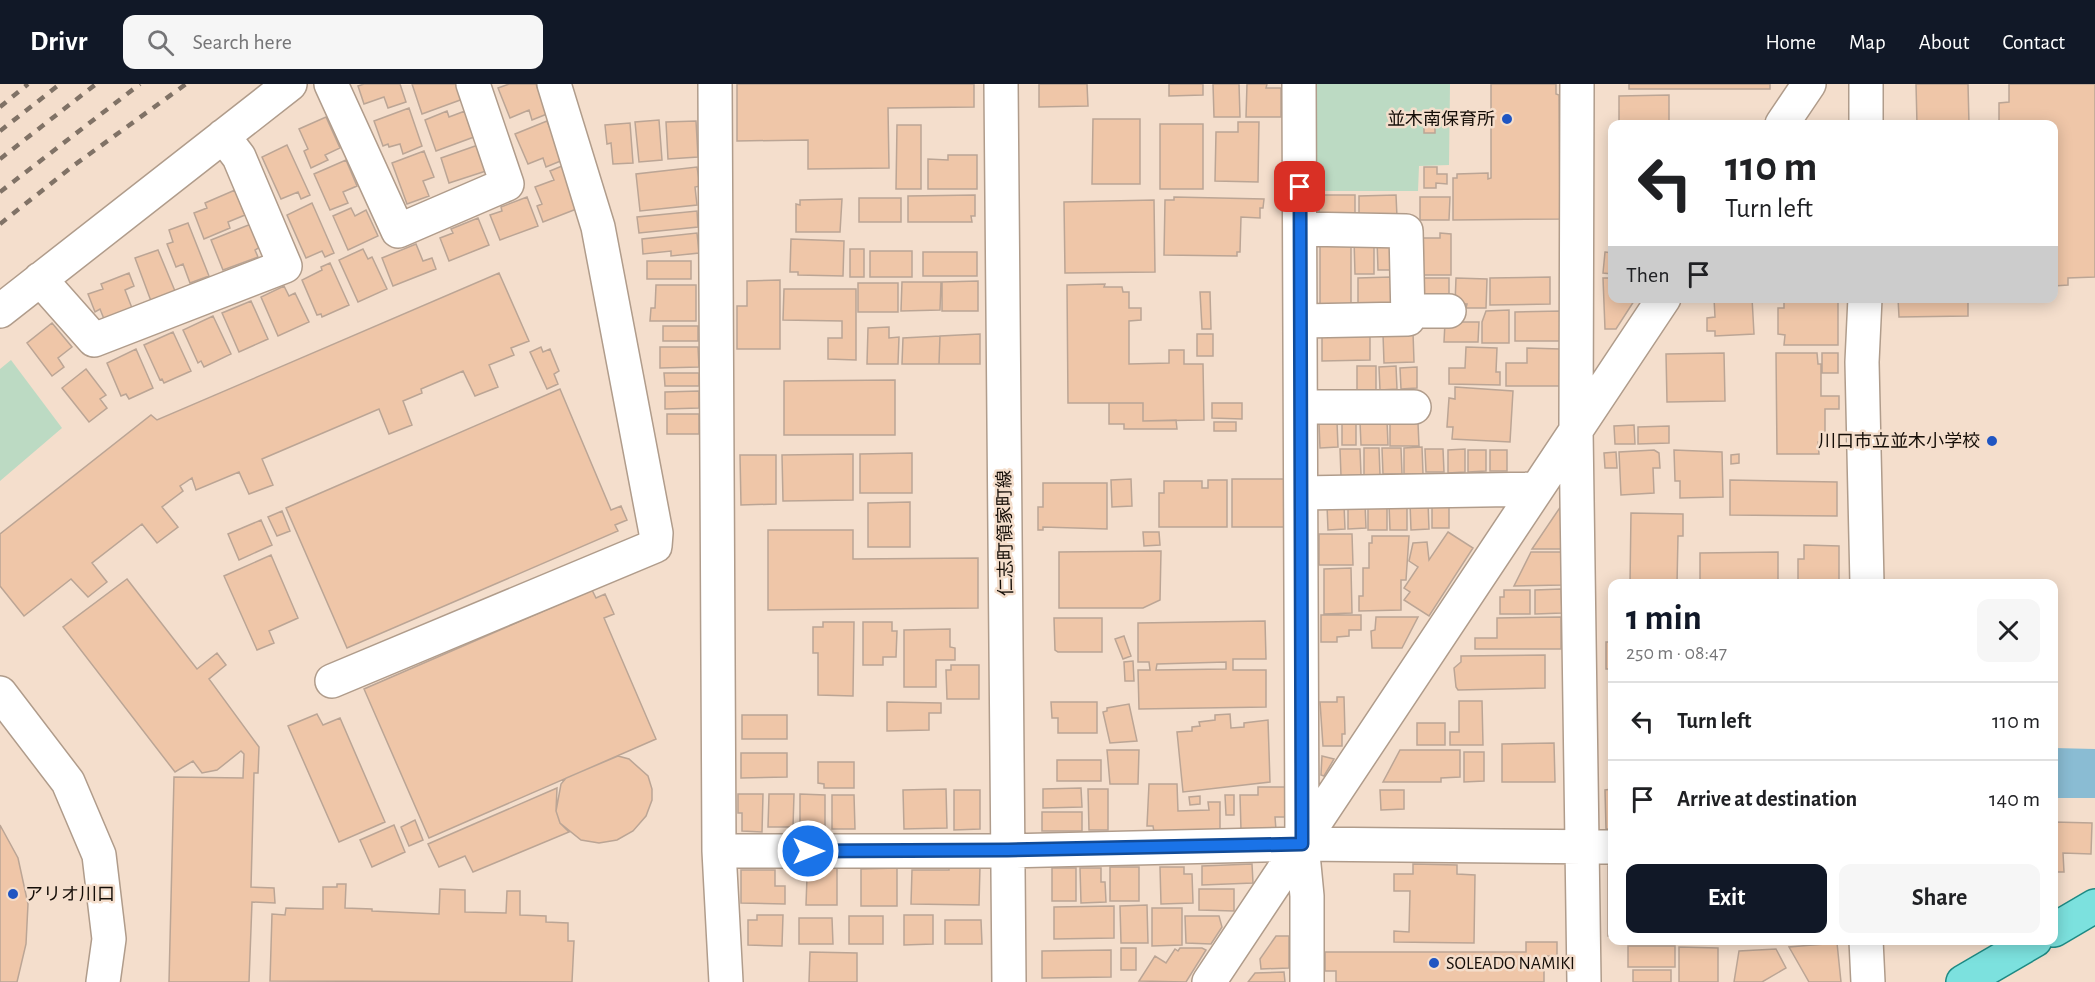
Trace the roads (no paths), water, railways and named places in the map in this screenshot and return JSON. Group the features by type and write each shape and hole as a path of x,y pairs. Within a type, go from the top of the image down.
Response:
{"main road":[{"path":"2058,928 2095,906"},
{"path":"1963,982 2027,945"}],"street":[{"path":"0,311 290,84"},
{"path":"331,84 398,231 507,184 473,84"},
{"path":"332,681 655,546 656,533 598,227 554,84"},
{"path":"715,84 719,851 726,982"},
{"name":"仁志町領家町線","path":"1001,84 1009,982"},
{"path":"1299,84 1302,321 1302,844 1307,896 1307,982"},
{"path":"1577,84 1576,430 1597,847 1584,982"},
{"path":"1785,120 1809,84"},
{"path":"1866,84 1866,120"},
{"path":"40,279 94,340 285,266 239,158 223,136"},
{"path":"1300,229 1406,231 1408,319 1302,321"},
{"path":"1209,982 1661,303"},
{"path":"1864,303 1862,362 1867,579"},
{"path":"1407,311 1449,311"},
{"path":"1301,407 1414,407"},
{"path":"1301,493 1536,489"},
{"path":"0,693 68,782 99,855 109,939 103,982"},
{"path":"719,851 1008,850 1302,844 1597,847"},
{"path":"1866,945 1868,982"}],"water":[{"path":"2058,748 2095,749 2095,798 2058,798"}],"railway":[{"path":"0,107 28,84"},
{"path":"0,131 60,84"},
{"path":"0,159 96,84"},
{"path":"0,192 140,84"},
{"path":"0,224 73,166 186,84"}],"place":[{"name":"並木南保育所","path":"1507,119"},
{"name":"川口市立並木小学校","path":"1992,441"},
{"name":"アリオ川口","path":"13,894"},
{"name":"SOLEADO NAMIKI","path":"1434,963"}]}
